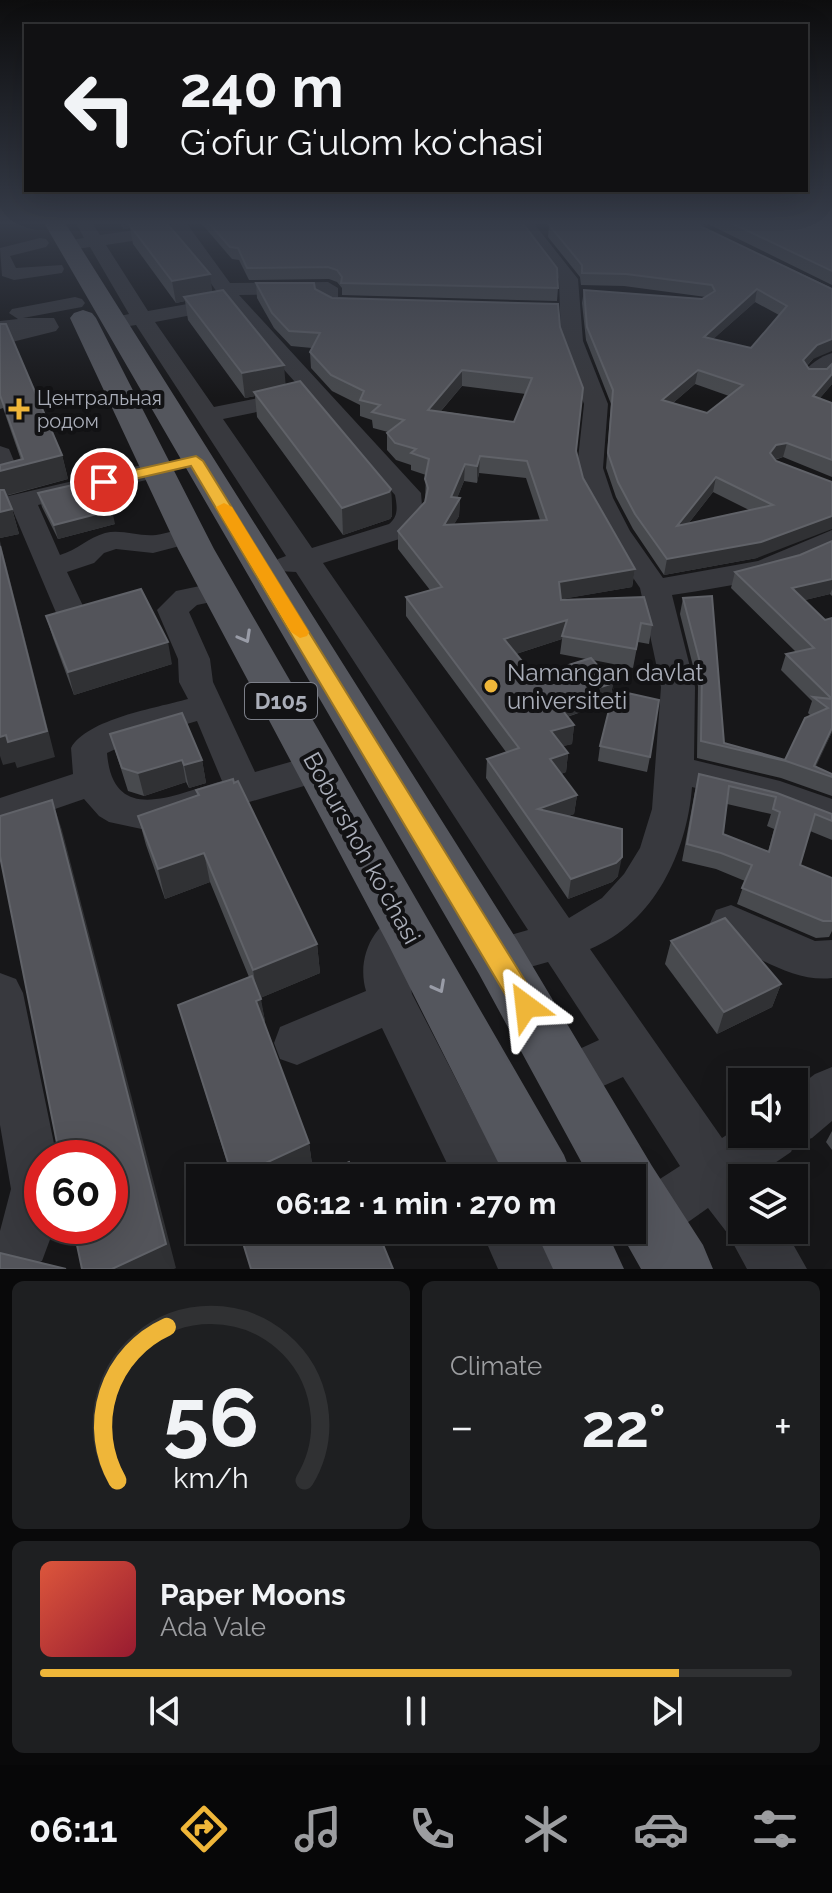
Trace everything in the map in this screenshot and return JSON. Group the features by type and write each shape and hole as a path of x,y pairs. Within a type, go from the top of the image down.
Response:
{"main road":[{"name":"Boburshoh koʻchasi","path":"69,280 177,465 189,535 407,928 533,1164"},
{"name":"D105","path":"84,280 133,328 194,413 177,465 265,574 498,957 617,1164"},
{"path":"528,1252 590,1269"}],"street":[{"path":"0,316 26,280"},
{"path":"220,280 315,393 408,493 412,509 407,524 399,530 265,574"},
{"path":"498,957 580,934 617,911 639,886 659,851 671,809 678,687 655,588 616,532 599,498 590,468 596,404 572,341 568,280"},
{"path":"133,328 230,295 328,288 327,301 330,303 382,304"},
{"path":"0,327 40,321 47,322 49,327 0,339"},
{"path":"813,375 832,360"},
{"path":"315,393 194,413 306,559 728,1192"},
{"path":"0,454 6,473 0,480"},
{"path":"68,608 51,567 11,503 177,465"},
{"path":"51,567 84,557 94,547 113,540 139,545 189,535"},
{"path":"139,545 154,572"},
{"path":"655,588 761,572 820,547 832,574"},
{"path":"219,591 187,598 173,610 194,659 196,682 244,789"},
{"path":"208,706 94,742 89,748 89,761 104,803 120,812 151,816 318,768"},
{"path":"384,769 434,750"},
{"path":"675,769 737,783 832,815"},
{"path":"0,813 96,781"},
{"path":"731,923 813,961 832,959"},
{"path":"407,928 383,957 382,973 392,1001 474,1164"},
{"path":"0,993 37,1189 35,1207 23,1242"},
{"path":"297,1043 392,1001"},
{"path":"568,1079 632,1048"},
{"path":"808,1109 832,1091"},
{"path":"646,1214 728,1193"},
{"path":"762,1244 779,1269"}],"building":[{"path":"341,280 558,280 558,288 341,283"},
{"path":"675,280 814,280 832,289 832,339 817,345 803,360 809,369 827,369 832,364 832,374 813,396 832,403 832,460 787,443 776,445 770,453 776,461 832,482 832,516 761,542 667,559 635,514 618,482 608,453 613,390 587,327 584,290 702,299 715,291 712,285","holes":["757,289 787,306 751,348 704,337","698,370 743,385 707,413 662,400","716,477 773,505 677,526"]},
{"path":"256,283 314,283 315,289 332,298 558,304 560,327 583,388 576,451 583,478 635,569 559,582 561,600 644,597 652,625 641,623 636,649 562,636 567,620 504,639 534,676 591,658 613,683 556,702 574,725 551,731 568,753 550,759 577,795 538,809 622,829 622,857 616,863 571,879 487,759 519,748 406,597 442,587 398,531 425,502 429,459 411,453 416,449 395,443 387,433 404,420 372,412 380,405 360,400 364,391 331,375 310,352 320,333 289,331 272,313","holes":["462,370 532,378 514,422 428,410","480,456 527,461 547,520 444,525 460,498 451,497 465,464 477,466"]},
{"path":"223,290 284,365 242,373 184,297"},
{"path":"0,324 6,324 62,455 0,471 0,465 23,459 0,395"},
{"path":"300,381 391,489 389,492 342,508 254,392"},
{"path":"73,485 76,492 99,486 112,510 54,525 38,493"},
{"path":"0,490 4,490 12,509 0,512"},
{"path":"832,541 832,579 792,588 825,620 832,618 832,699 786,654 814,648 735,572 800,555"},
{"path":"0,546 47,731 8,742 6,735 0,737"},
{"path":"141,589 168,642 68,672 46,616"},
{"path":"712,596 724,743 785,760 805,718 828,708 813,697 832,699 832,728 814,766 832,774 832,777 786,761 701,741 702,670 683,598"},
{"path":"614,690 659,700 650,757 600,746"},
{"path":"182,713 202,760 184,765 182,760 138,773 122,768 110,734"},
{"path":"699,774 777,793 832,814 832,821 815,814 800,865 832,878 832,921 823,921 742,888 752,865 687,844","holes":["729,786 776,797 773,809 780,812 769,852 723,834"]},
{"path":"233,779 234,783 238,781 317,944 253,970 204,853 158,869 138,816 199,795 196,790"},
{"path":"52,800 166,1244 112,1269 82,1269 77,1244 128,1244 128,1140 56,1140 0,856 0,816"},
{"path":"725,918 781,984 724,1012 671,941"},
{"path":"252,976 261,999 256,1001 309,1143 263,1164 229,1164 178,1005"},
{"path":"243,1244 383,1244 393,1269 251,1269"},
{"path":"0,1253 66,1269 0,1269"}],"slow traffic":[{"path":"224,507 300,632"}],"place":[{"name":"Центральная родом","path":"19,409"},
{"name":"Namangan davlat universiteti","path":"491,686"}],"route":[{"path":"104,482 196,461 526,1006"}]}
